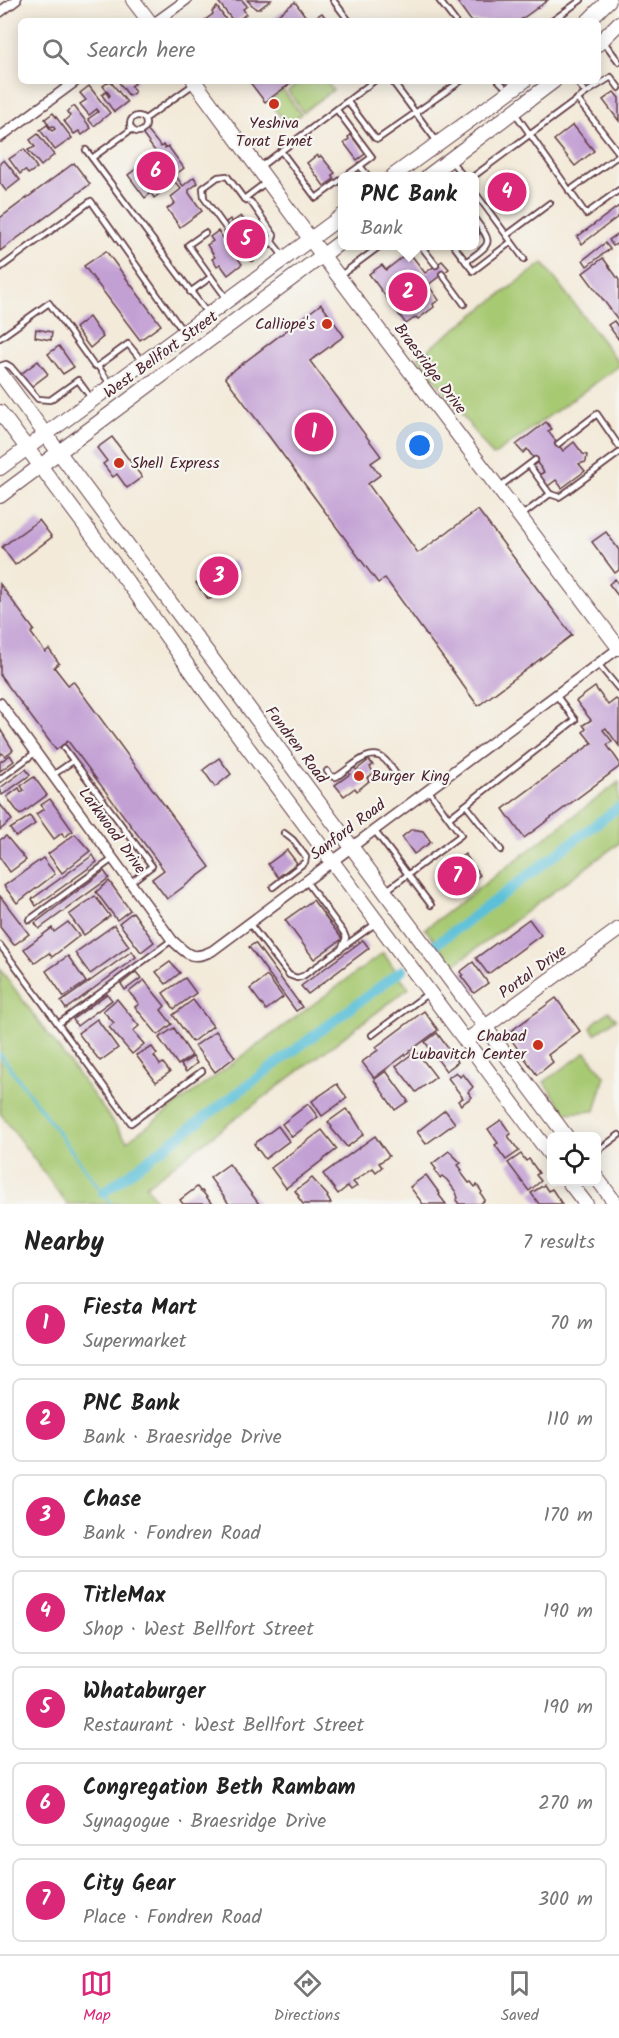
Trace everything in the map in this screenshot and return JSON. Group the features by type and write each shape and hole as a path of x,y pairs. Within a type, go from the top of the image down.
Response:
{"main road":[{"path":"134,0 147,18"},
{"path":"591,18 605,2"},
{"path":"601,41 619,23"},
{"name":"Braesridge Drive","path":"195,84 619,648"},
{"path":"400,172 520,84"},
{"path":"435,172 550,84"},
{"path":"438,143 451,160"},
{"name":"West Bellfort Street","path":"0,468 338,219"},
{"name":"West Bellfort Street","path":"0,496 338,244"},
{"path":"184,333 196,350"},
{"name":"Fondren Road","path":"0,373 562,1132"},
{"path":"0,412 547,1151"},
{"path":"137,595 155,582"},
{"path":"235,730 255,716"},
{"name":"Portal Drive","path":"466,1041 619,929"},
{"path":"538,1139 557,1125"},
{"path":"601,1183 616,1204"},
{"path":"572,1186 586,1204"}],"street":[{"path":"0,12 16,0"},
{"path":"162,18 186,0"},
{"path":"0,137 72,84"},
{"name":"Sanford Road","path":"212,951 619,648"},
{"name":"Larkwood Drive","path":"0,703 172,940 189,956 200,957 212,951"}],"lane":[{"path":"333,0 347,18"},
{"path":"439,0 453,18"},
{"path":"556,18 580,0"},
{"path":"601,43 619,62"},
{"path":"601,83 611,77 619,88"},
{"path":"145,119 191,84"},
{"path":"258,168 370,84"},
{"path":"394,84 438,143"},
{"path":"348,102 378,139 457,84"},
{"path":"578,84 586,93"},
{"path":"479,173 600,84"},
{"path":"569,191 619,154 577,99"},
{"path":"337,110 372,157 352,172"},
{"path":"513,111 586,214 619,190"},
{"path":"141,116 145,119 147,125 144,130 139,132 132,129 130,123 134,117 141,116"},
{"path":"92,158 132,129"},
{"path":"87,150 209,315"},
{"path":"281,151 316,198 338,182"},
{"path":"451,160 459,172"},
{"path":"360,166 364,172"},
{"path":"227,176 244,199 251,202 274,235 272,242 252,258 246,256 204,198 203,188 218,177 227,176"},
{"path":"244,199 268,182"},
{"path":"479,198 524,259"},
{"path":"0,268 91,201 184,333"},
{"path":"507,235 550,203"},
{"path":"466,262 487,247 489,243 479,225"},
{"path":"205,232 188,245 228,301"},
{"path":"272,242 285,259"},
{"path":"457,250 473,271 511,242"},
{"path":"339,277 375,250"},
{"path":"424,250 436,265"},
{"path":"442,274 464,304"},
{"path":"190,292 210,277"},
{"path":"0,338 49,303 94,366 98,366 111,387"},
{"path":"98,366 128,344 144,363"},
{"path":"0,366 6,364 10,367 38,399 50,400 78,380 93,400"},
{"path":"27,410 38,399"},
{"path":"558,444 597,414 619,446"},
{"path":"529,465 550,494 559,497 619,453"},
{"path":"498,488 535,460"},
{"path":"519,517 550,494"},
{"path":"598,663 619,689"},
{"path":"449,818 575,720 555,695"},
{"path":"64,748 152,866 131,882"},
{"path":"0,779 36,752"},
{"path":"327,771 331,776 336,777 365,757 373,755 384,759 399,779"},
{"path":"53,775 73,761"},
{"path":"385,892 461,834 428,790"},
{"path":"466,805 501,850"},
{"path":"374,830 431,905"},
{"path":"273,887 305,862 306,857 284,833"},
{"path":"30,920 114,858"},
{"path":"306,881 345,933 346,938 341,949"},
{"path":"249,923 289,975 297,978 303,976 377,922"},
{"path":"58,1024 172,940"},
{"path":"0,945 131,1123 202,1071"},
{"path":"372,1035 430,993"},
{"path":"601,1149 619,1135"}],"green space":[{"path":"297,84 328,84 333,90 303,112 288,91"},
{"path":"283,90 301,114 286,125 269,101"},
{"path":"543,263 619,366 493,456 418,357"},
{"path":"619,782 619,843 454,965 425,929"},
{"path":"383,953 409,988 146,1186 159,1204 67,1204 0,1113 0,969 127,1141"},
{"path":"609,1011 616,1019 595,1034 591,1028"},
{"path":"586,1052 605,1076 595,1111 566,1113 544,1082"}],"building":[{"path":"217,0 242,0 247,6 243,9 246,14 241,18 231,18"},
{"path":"247,0 271,0 256,9"},
{"path":"456,0 548,0 523,18 469,18"},
{"path":"295,2 307,18 274,18"},
{"path":"217,7 225,18 208,18 213,14 212,12"},
{"path":"322,13 326,18 314,18"},
{"path":"112,84 127,102 114,112 102,95 106,92 109,97 110,95 103,86"},
{"path":"120,84 134,84 131,86 135,92 129,96"},
{"path":"251,84 290,84 265,102"},
{"path":"89,86 110,113 94,126 88,119 98,112 97,109 89,115 80,104 86,100 80,93"},
{"path":"614,92 619,98 619,121 603,100"},
{"path":"74,106 91,128 82,135 79,131 74,134 64,121 70,116 67,112"},
{"path":"53,113 72,138 55,150 40,130 47,125 52,131 55,129 53,126 50,127 45,119"},
{"path":"573,125 594,151 575,166 554,140"},
{"path":"147,130 161,147 168,146 184,168 175,175 183,186 194,177 198,183 189,190 189,193 202,211 180,227 167,209 175,203 171,197 181,189 175,182 154,198 151,193 145,198 128,175 155,155 153,153 155,151 143,135"},
{"path":"38,134 54,155 41,166 28,150 35,147 30,140"},
{"path":"351,135 365,154 357,160 344,143"},
{"path":"24,149 37,168 28,174 25,170 20,174 9,159"},
{"path":"317,155 321,156 335,173 332,175 334,179 324,186 307,163"},
{"path":"4,160 20,180 6,191 0,183 0,163"},
{"path":"74,163 90,184 0,251 0,218"},
{"path":"510,173 527,194 504,212 487,190"},
{"path":"619,206 619,216 582,244 577,237"},
{"path":"241,216 249,227 251,226 261,244 248,254 225,223 230,219 232,222"},
{"path":"218,231 242,264 228,275 220,264 217,266 212,259 215,257 207,245 213,241 210,237"},
{"path":"619,233 619,242 613,246 609,240"},
{"path":"605,243 610,249 587,266 583,260"},
{"path":"106,251 161,325 140,340 84,266"},
{"path":"409,252 425,273 442,261 449,269 428,285 439,300 433,304 434,307 418,319 416,317 406,324 369,274 382,265 386,270"},
{"path":"603,258 619,280 619,321 583,273"},
{"path":"321,304 344,336 310,361 381,456 371,463 380,475 368,484 418,553 478,510 572,635 478,706 385,578 378,583 225,377"},
{"path":"89,317 103,337 90,348 75,328"},
{"path":"614,321 619,328 619,340 608,325"},
{"path":"36,329 52,332 51,340 35,337"},
{"path":"59,346 74,367 63,374 48,354"},
{"path":"38,361 48,374 31,387 21,374"},
{"path":"546,422 552,429 548,431 563,451 574,442 583,454 587,455 586,462 579,464 585,471 562,488 556,480 548,486 539,475 544,472 527,449 523,453 516,445"},
{"path":"112,437 142,477 127,488 117,474 113,477 103,464 107,461 97,448"},
{"path":"39,520 52,537 15,565 2,547"},
{"path":"606,532 619,550 619,570 615,573 592,542"},
{"path":"233,560 240,570 225,580 229,586 208,599 196,583 216,568 219,571"},
{"path":"615,579 619,585 619,597 609,584"},
{"path":"0,584 34,630 31,633 45,652 49,649 59,663 54,667 68,685 73,681 210,867 167,899 152,879 164,870 68,741 56,750 0,675"},
{"path":"595,687 608,705 616,699 619,702 619,746 606,728 603,730 612,741 607,745 619,762 619,767 524,838 503,809 592,743 583,732 586,729 583,725 591,720 576,701"},
{"path":"0,729 13,750 5,756 2,753 0,755"},
{"path":"10,755 14,761 0,771 0,762"},
{"path":"219,758 231,774 215,787 203,770"},
{"name":"Burger King","path":"369,760 373,765 370,767 374,773 367,778 369,781 357,791 355,788 344,796 335,785 350,774 348,771 354,767 356,770"},
{"path":"26,769 30,775 2,795 0,788"},
{"path":"34,777 47,795 20,815 7,797 19,788 21,792 24,790 21,786"},
{"path":"50,799 73,831 64,837 62,833 54,839 36,814 44,809 41,805"},
{"path":"0,804 12,820 0,830"},
{"path":"30,816 35,824 16,837 10,829"},
{"path":"412,829 423,831 431,842 414,854 402,837"},
{"path":"75,834 90,851 62,873 48,854"},
{"path":"6,836 26,860 10,872 0,858 0,840"},
{"path":"287,850 297,863 278,877 268,864"},
{"path":"465,854 480,875 449,898 443,891 441,893 433,878"},
{"path":"93,855 97,862 36,906 32,899"},
{"path":"43,858 55,874 17,903 4,886"},
{"path":"104,871 109,878 39,929 35,923"},
{"path":"109,881 130,910 117,920 96,892"},
{"path":"0,896 29,934 14,945 0,927"},
{"path":"95,896 110,916 84,935 69,915"},
{"path":"313,900 342,939 314,959 285,920"},
{"path":"133,912 154,942 141,952 119,923"},
{"path":"529,919 541,935 488,974 476,958"},
{"path":"68,922 79,936 52,957 49,953 35,963 24,949 52,928 54,932"},
{"path":"114,925 129,946 90,974 75,953"},
{"path":"363,940 369,948 308,994 301,986"},
{"path":"255,943 302,1007 296,1011 249,947"},
{"path":"132,951 136,957 66,1009 61,1002"},
{"path":"68,956 86,982 64,997 46,971"},
{"path":"170,962 180,973 166,984 156,972"},
{"path":"473,962 488,983 474,993 460,972"},
{"path":"136,972 141,978 125,990 121,984"},
{"path":"267,976 283,997 266,1010 250,989"},
{"path":"185,978 196,993 174,1009 163,993"},
{"path":"144,980 165,1006 161,1010 172,1024 158,1035 135,1007 139,1004 129,992"},
{"path":"107,994 112,1000 77,1026 73,1019"},
{"name":"Chabad Lubavitch Center","path":"556,998 580,1031 548,1055 553,1062 537,1075 507,1034"},
{"path":"117,999 139,1026 133,1031 144,1044 132,1054 109,1027 114,1023 103,1011"},
{"path":"193,1000 213,1026 192,1042 173,1015"},
{"path":"424,1011 438,1030 374,1078 362,1062 378,1050 376,1047"},
{"path":"97,1019 118,1048 100,1061 78,1033"},
{"path":"174,1028 192,1056 178,1065 159,1038"},
{"path":"216,1031 235,1057 215,1072 195,1046"},
{"path":"437,1033 458,1062 446,1071 425,1042"},
{"path":"152,1047 157,1054 154,1056 160,1065 163,1063 170,1072 156,1082 136,1055"},
{"path":"416,1051 436,1077 416,1092 396,1066"},
{"path":"193,1057 197,1063 186,1072 181,1065"},
{"path":"386,1071 408,1101 395,1110 374,1080"},
{"path":"456,1072 460,1077 463,1074 473,1087 468,1092 472,1097 461,1105 458,1101 463,1098 448,1078"},
{"path":"337,1084 347,1098 322,1116 312,1101"},
{"path":"308,1104 318,1117 292,1137 282,1124"},
{"path":"346,1109 364,1134 347,1147 328,1122"},
{"path":"445,1110 455,1123 426,1144 417,1132"},
{"path":"501,1120 511,1134 508,1136 519,1151 506,1160 495,1145 498,1143 488,1129"},
{"path":"278,1126 289,1141 265,1159 254,1144"},
{"path":"322,1130 337,1149 286,1188 271,1168"},
{"path":"375,1136 389,1156 379,1163 382,1167 376,1172 373,1168 353,1182 357,1186 351,1190 348,1186 338,1194 323,1174"},
{"path":"449,1151 461,1163 458,1165 462,1170 460,1171 469,1183 471,1182 475,1187 477,1185 482,1192 485,1200 480,1204 459,1204 456,1200 458,1198 456,1192 447,1180 442,1176 440,1178 435,1170 432,1164"},
{"path":"521,1154 526,1161 529,1159 539,1173 536,1175 541,1181 529,1191 508,1163"},
{"path":"229,1164 259,1204 229,1204 210,1178"},
{"path":"426,1175 446,1204 423,1204 410,1187"},
{"path":"312,1178 328,1196 331,1203 303,1204 295,1191"},
{"path":"544,1185 548,1191 552,1189 562,1204 539,1204 531,1193"},
{"path":"197,1187 212,1204 183,1204 180,1200"}],"waterway":[{"path":"435,945 619,807"},
{"path":"103,1193 402,970"},
{"path":"0,1054 111,1204"}],"place":[{"name":"Yeshiva Torat Emet","path":"274,104"},
{"name":"Congregation Beth Rambam","path":"156,171"},
{"name":"TitleMax","path":"507,192"},
{"name":"Whataburger","path":"246,239"},
{"name":"PNC Bank","path":"408,292"},
{"name":"Calliope's","path":"327,324"},
{"name":"Fiesta Mart","path":"314,432"},
{"name":"Shell Express","path":"119,463"},
{"name":"Chase","path":"219,576"},
{"name":"Burger King","path":"359,776"},
{"name":"City Gear","path":"457,876"},
{"name":"Chabad Lubavitch Center","path":"538,1045"}]}
